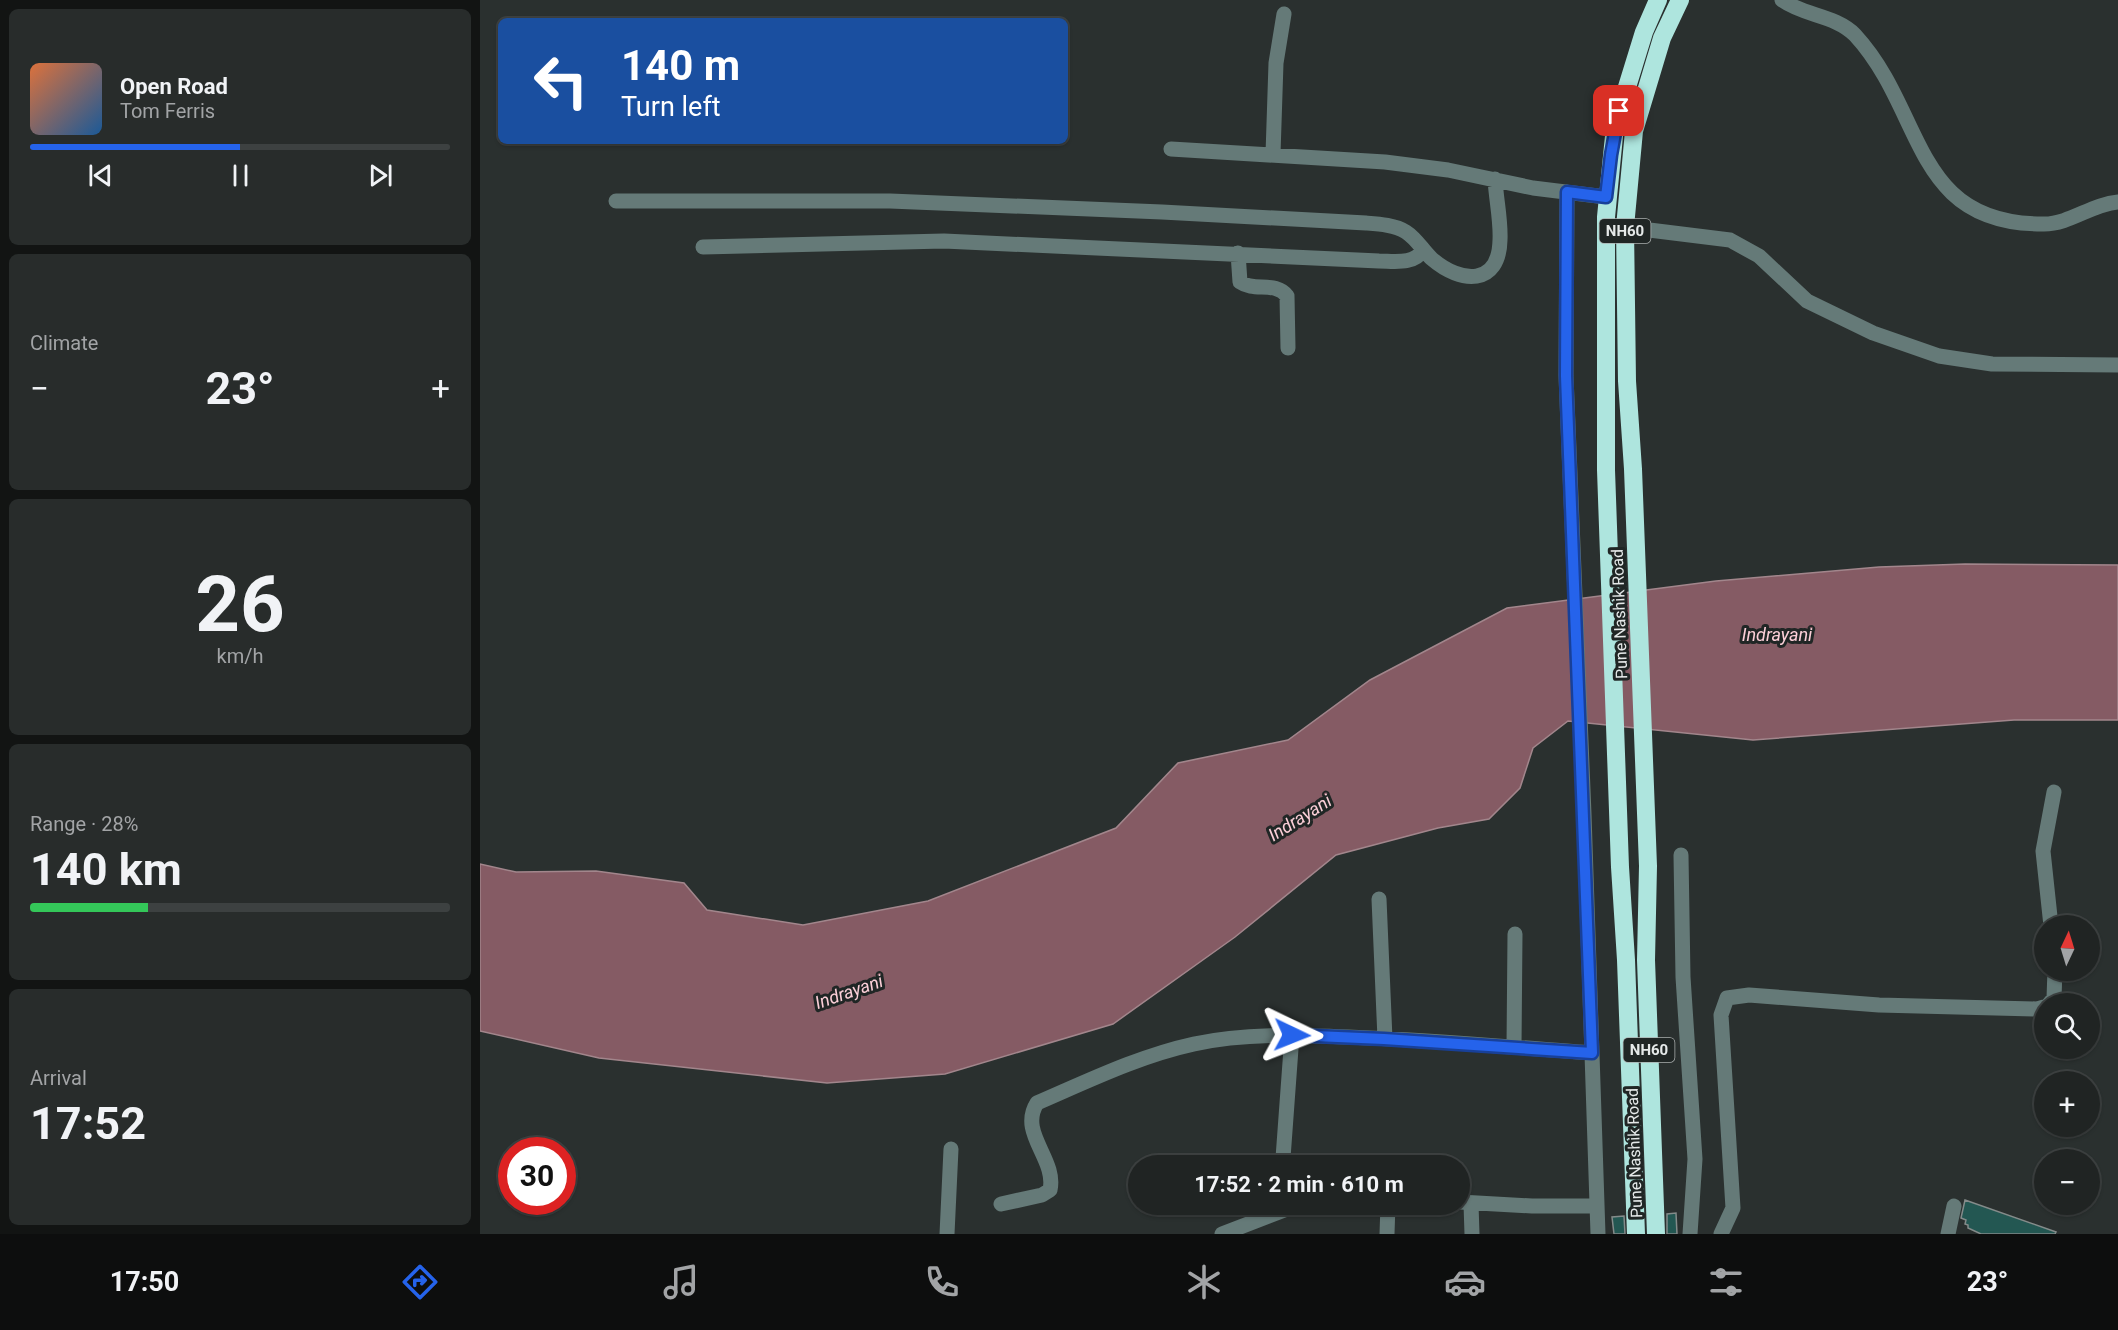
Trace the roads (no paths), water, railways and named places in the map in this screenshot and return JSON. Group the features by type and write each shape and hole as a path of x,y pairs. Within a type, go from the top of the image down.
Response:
{"highway":[{"name":"Pune Nashik Road","path":"1636,1234 1606,470 1606,197 1615,126 1644,32 1658,0"},
{"name":"Pune Nashik Road","path":"1656,1234 1646,960 1648,866 1625,318 1625,227 1634,130 1662,38 1680,0"}],"street":[{"path":"1782,0 1790,6 1837,22 1855,35 1892,87 1927,164 1936,178 1971,210 1998,219 2047,224 2105,204 2118,202"},
{"path":"1273,154 1276,63 1284,14"},
{"path":"1171,149 1385,162 1448,170 1606,197"},
{"path":"615,201 890,201 1162,212 1389,225 1413,237 1423,250 1442,267 1467,277 1481,276 1492,270 1497,259 1500,240 1495,179"},
{"path":"1567,192 1566,376 1584,814 1595,1206 1598,1234"},
{"path":"1625,227 1731,240 1759,256 1808,301 1873,333 1939,356 1992,364 2118,365"},
{"path":"704,247 944,241 1379,261 1411,260 1420,256 1423,250"},
{"path":"1238,253 1240,282 1246,286 1283,290 1287,296 1288,348"},
{"path":"2050,915 2043,851 2054,792"},
{"path":"1681,855 1683,977 1695,1159 1690,1234"},
{"path":"1379,899 1384,1039"},
{"path":"1515,934 1515,1047"},
{"path":"1721,1234 1733,1208 1720,1015 1727,998 1749,995 1890,1006 2034,1010"},
{"path":"1000,1204 1042,1195 1050,1190 1052,1180 1031,1125 1030,1114 1037,1103 1158,1054 1194,1044 1243,1036 1292,1035 1592,1053"},
{"path":"1283,1155 1292,1035"},
{"path":"947,1234 951,1149"},
{"path":"1470,1203 1595,1206"},
{"path":"1948,1234 1953,1206"},
{"path":"1222,1234 1271,1215"},
{"path":"1387,1234 1388,1215"},
{"path":"1468,1215 1472,1234"}],"water":[{"name":"Indrayani","path":"1965,564 2118,565 2118,720 2014,720 1753,740 1568,721 1533,748 1520,788 1489,819 1438,828 1336,855 1235,937 1113,1024 945,1074 827,1083 599,1058 480,1031 480,864 516,872 596,871 684,883 707,910 803,925 928,901 1116,828 1178,763 1288,740 1370,680 1507,608 1716,581 1879,567"}]}
